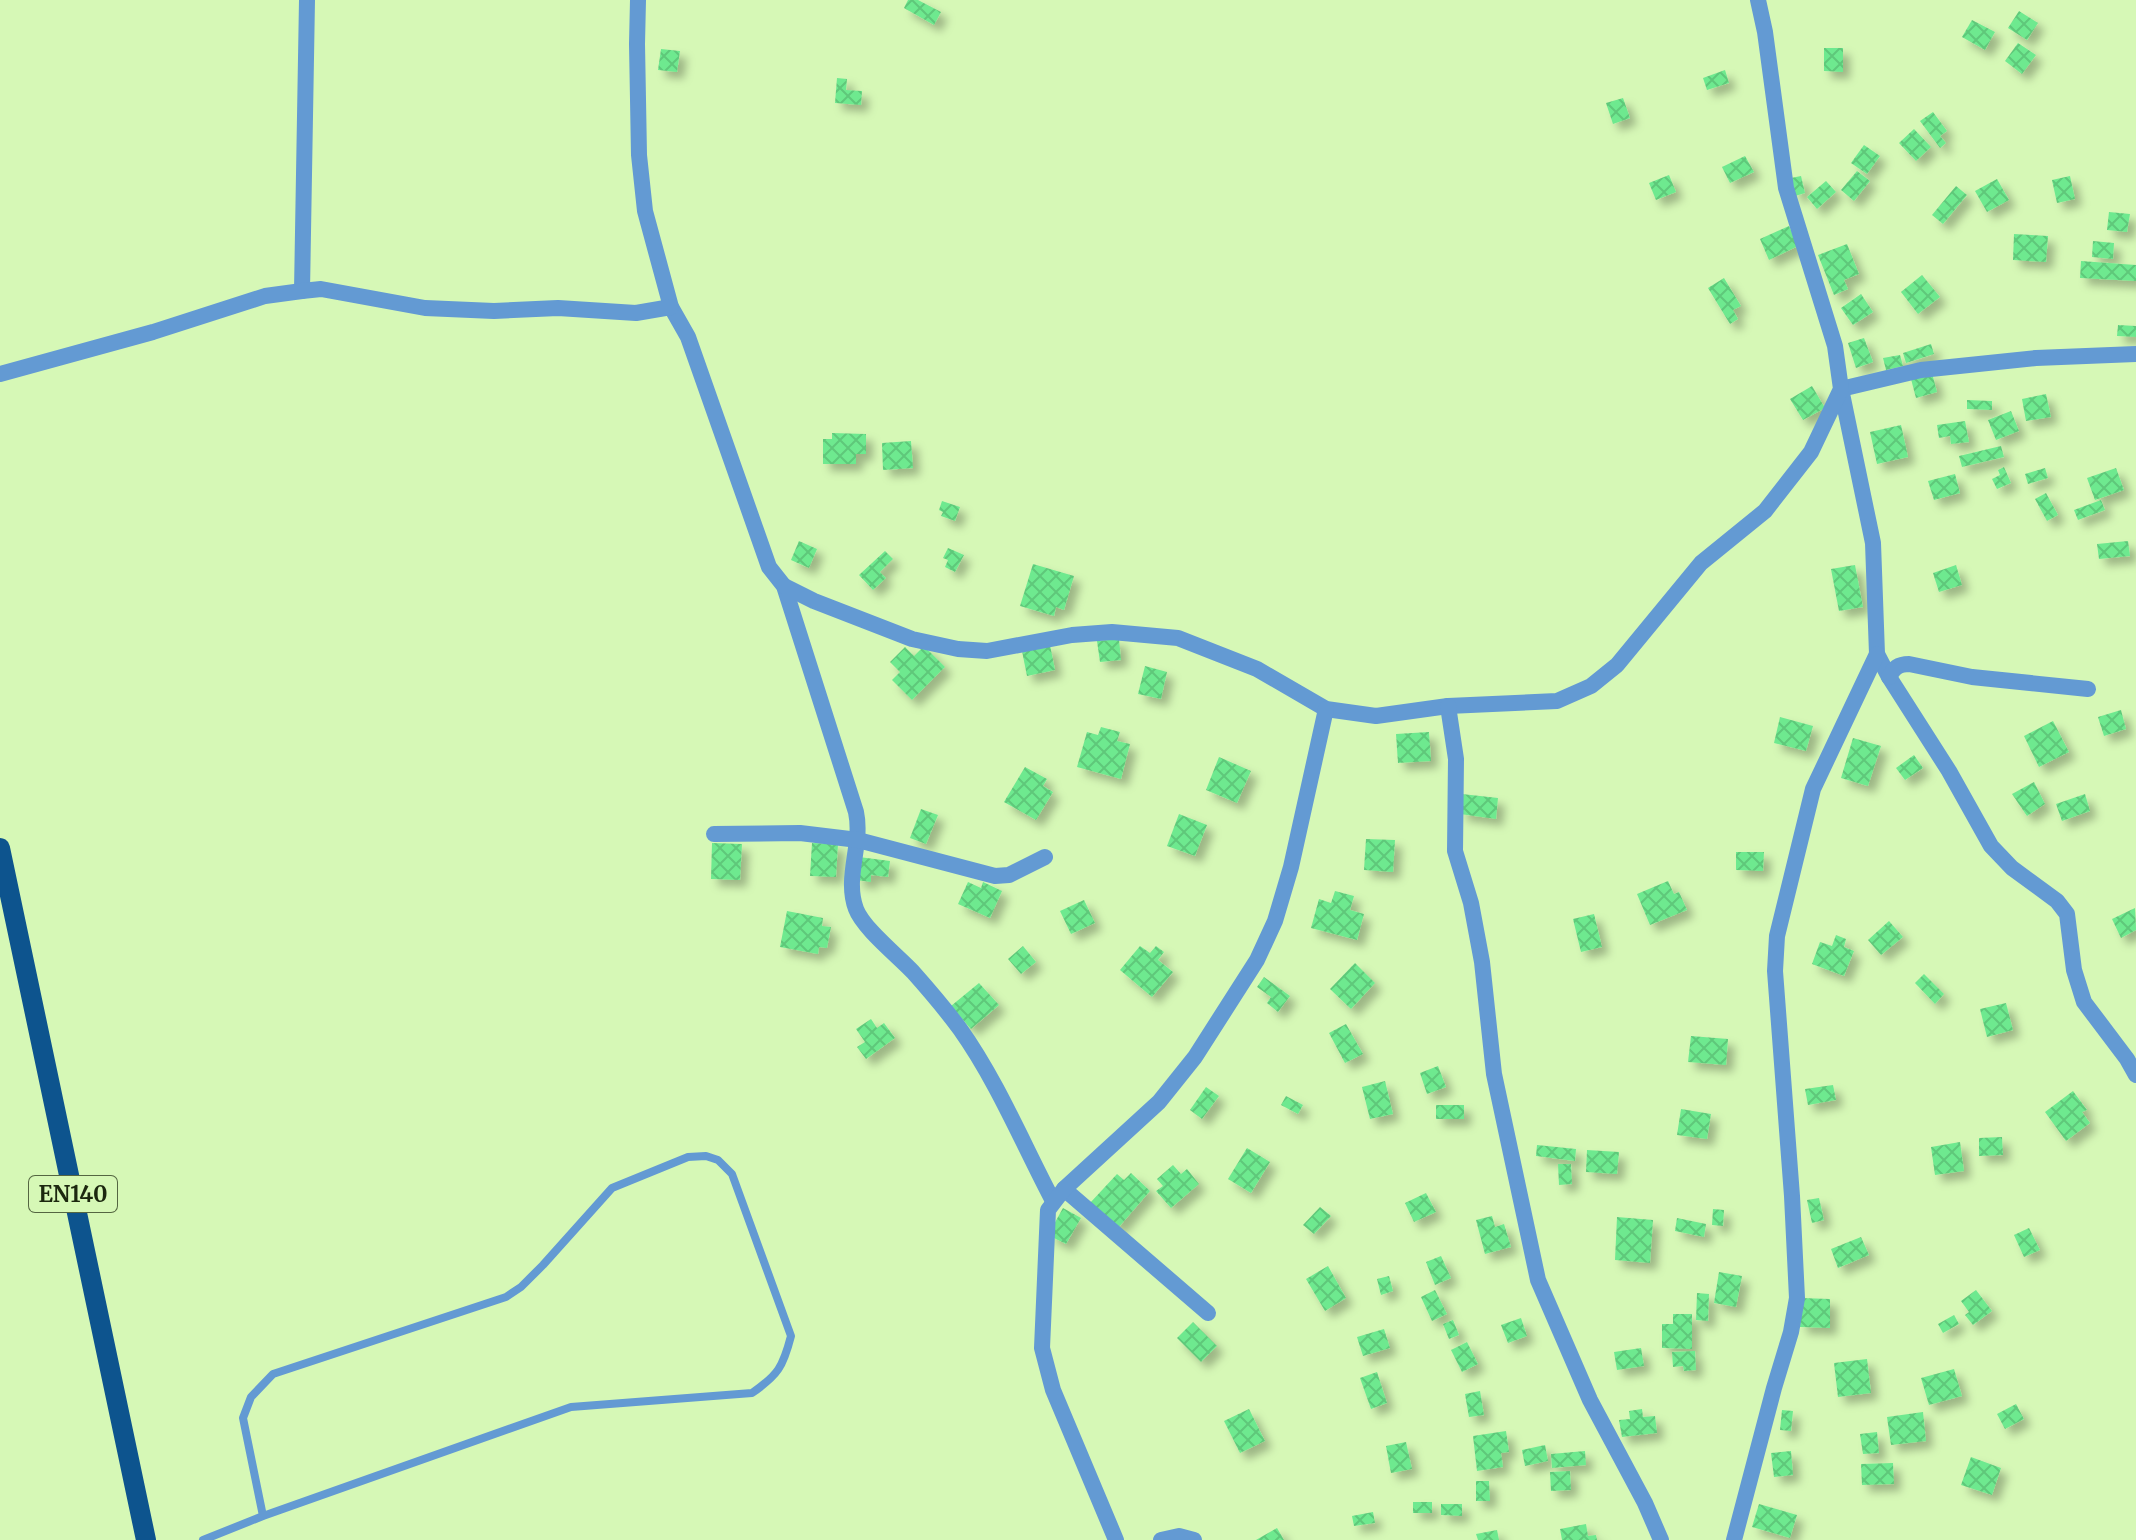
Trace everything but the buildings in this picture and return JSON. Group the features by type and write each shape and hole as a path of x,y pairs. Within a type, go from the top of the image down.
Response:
{"main road":[{"name":"EN140","path":"0,848 146,1540"}],"street":[{"path":"302,291 307,0"},
{"path":"638,0 639,155 645,211 671,307 688,337 769,567 784,586 856,812 858,840 851,881 855,907 861,919 916,975 960,1030 1058,1195 1208,1313"},
{"path":"1758,0 1786,188 1835,346 1873,543 1877,654 1991,846 2012,868 2057,901 2067,914 2074,970 2084,1002 2136,1075"},
{"path":"0,374 153,332 265,296 321,289 439,309 494,311 558,308 636,313 671,307"},
{"path":"1841,389 1921,370 2036,358 2136,354"},
{"path":"784,586 912,639 958,649 987,651 1072,635 1112,632 1178,638 1257,669 1326,709 1376,716 1448,706 1557,701 1591,686 1617,665 1701,563 1765,511 1811,452 1841,389"},
{"path":"1734,1540 1791,1332 1797,1298 1775,971 1777,936 1813,789 1877,654"},
{"path":"1889,677 1894,668 1909,664 1972,677 2088,689"},
{"path":"1448,706 1456,759 1455,851 1471,903 1482,962 1494,1074 1538,1280 1590,1400 1645,1503 1661,1540"},
{"path":"1116,1540 1053,1390 1042,1348 1048,1210 1058,1195 1159,1102 1195,1057 1257,960 1275,921 1291,867 1326,709"},
{"path":"714,834 800,833 858,840 995,876 1009,875 1045,857"},
{"path":"1161,1540 1179,1536 1194,1540"}],"lane":[{"path":"203,1540 571,1407 752,1393 771,1379 785,1359 791,1336 732,1174 718,1160 706,1156 688,1157 612,1188 543,1265 506,1297 273,1374 251,1397 243,1418 263,1516"}]}
